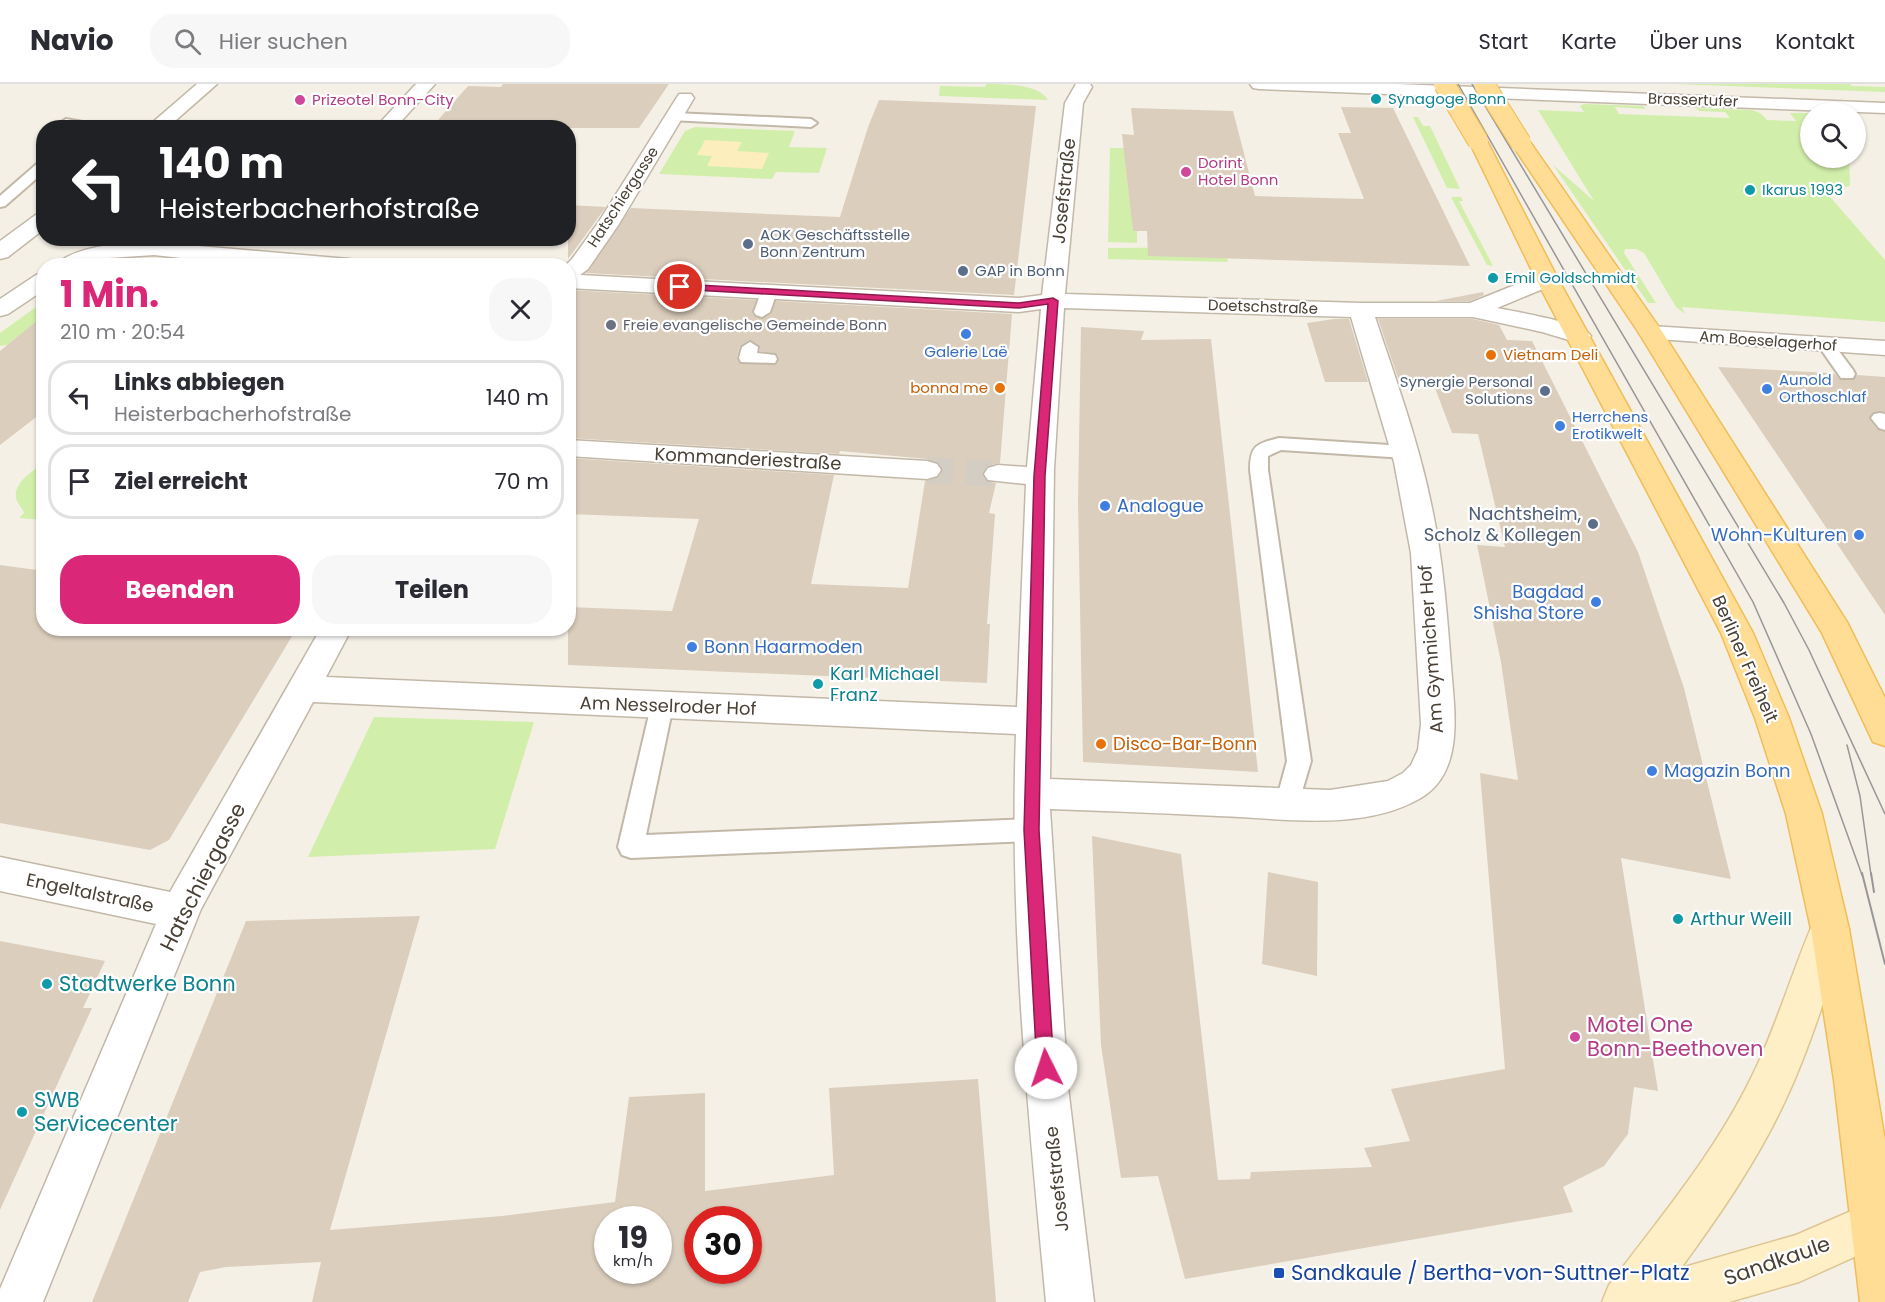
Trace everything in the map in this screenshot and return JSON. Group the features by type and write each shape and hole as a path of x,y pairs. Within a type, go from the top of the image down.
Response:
{"main road":[{"name":"Berliner Freiheit","path":"1444,84 1478,141 1547,279 1737,633 1772,718 1804,814 1830,929 1879,1221 1884,1302"},
{"path":"1484,84 1521,143 1652,333 1836,630 1885,732"},
{"path":"1626,1302 1695,1210 1750,1124 1770,1086 1830,929"},
{"name":"Sandkaule","path":"1646,1302 1799,1258 1879,1221"}],"street":[{"path":"165,120 208,84"},
{"path":"392,120 426,84"},
{"name":"Brassertufer","path":"1259,84 1885,108"},
{"name":"Josefstraße","path":"1070,1302 1047,1087 1032,811 1033,722 1040,476 1053,301 1074,103 1085,85"},
{"name":"Hatschiergasse","path":"576,267 608,224 685,98"},
{"path":"0,252 36,224"},
{"path":"83,258 91,254 121,249 250,258 262,246"},
{"name":"Doetschstraße","path":"1473,310 1547,279"},
{"name":"Doetschstraße","path":"576,282 765,302 1019,305 1053,301 1361,310 1473,310 1548,326 1579,336"},
{"path":"0,309 36,285"},
{"name":"Am Gymnicher Hof","path":"1032,811 1330,805 1373,800 1406,788 1422,777 1434,757 1439,730 1431,599 1414,485 1361,310"},
{"name":"Am Boeselagerhof","path":"1652,333 1885,348"},
{"name":"Kommanderiestraße","path":"576,448 927,470"},
{"path":"998,474 1040,476"},
{"name":"Hatschiergasse","path":"19,1302 181,912 333,636"},
{"name":"Am Nesselroder Hof","path":"303,689 1033,722"},
{"name":"Engeltalstraße","path":"0,874 181,912"}],"lane":[{"path":"674,117 812,123"},
{"path":"0,203 36,172"},
{"path":"1826,345 1847,374"},
{"path":"750,347 747,358 769,358"},
{"path":"1287,805 1299,761 1259,470 1259,453 1279,444 1405,452"},
{"path":"662,706 631,847 1032,811"}],"green space":[{"path":"986,84 1029,88 1044,95 1048,100 939,96 940,86 985,87"},
{"path":"1674,84 1850,84 1852,86 1885,87 1885,92"},
{"path":"1584,104 1643,106 1646,109 1615,107 1619,114 1730,118 1725,112 1699,111 1696,108 1752,110 1760,113 1767,120 1796,121 1790,113 1800,113 1800,168 1849,168 1850,186 1825,191 1885,260 1885,322 1682,307 1685,314 1676,307 1644,253 1636,249 1625,249 1624,253 1656,303 1648,303 1553,165 1594,201 1538,110 1584,112 1580,106"},
{"path":"1413,117 1418,117 1423,126 1430,126 1460,189 1447,188"},
{"path":"695,127 795,131 789,147 827,148 819,173 776,172 772,179 659,174 685,131"},
{"path":"1110,148 1124,148 1133,230 1137,231 1137,243 1108,242"},
{"path":"1451,197 1461,197 1463,201 1459,201 1493,266 1487,265"},
{"path":"1225,247 1228,262 1108,259 1108,248"},
{"path":"36,307 36,322 12,344 0,346 0,333"},
{"path":"36,468 36,519 19,518 24,513 17,501 17,489"},
{"path":"374,717 534,722 495,849 308,857"}],"sand":[{"path":"705,140 742,142 737,151 769,153 762,169 707,166 712,156 697,155"}],"building":[{"path":"503,84 669,84 639,128 576,128 576,120 438,120 468,86 501,87"},
{"path":"879,100 1036,106 1014,295 586,273 631,208 840,217 868,127"},
{"name":"Dorint Hotel Bonn","path":"1341,107 1393,108 1470,266 1148,256 1147,231 1133,231 1122,134 1134,135 1131,108 1233,111 1255,196 1364,199 1338,133 1351,133"},
{"path":"576,205 606,207 569,258 568,246 576,246"},
{"path":"576,290 756,300 752,313 761,319 771,314 776,301 1012,314 1000,463 987,466 982,473 986,481 996,483 989,513 995,514 987,624 990,624 987,683 568,665 568,636 576,636 576,607 672,611 699,519 576,514 576,459 834,475 811,584 908,588 925,481 938,478 943,471 939,463 927,459 840,451 839,454 576,438","holes":["749,340 759,345 760,351 777,354 779,358 777,364 739,363 737,357 740,346"]},
{"path":"1483,292 1484,295 1470,301 1436,301"},
{"path":"1349,319 1368,382 1325,382 1307,323"},
{"path":"1378,319 1473,319 1499,325 1507,340 1532,341 1638,552 1684,688 1731,879 1621,858 1658,1091 1634,1087 1628,1134 1604,1166 1563,1187 1573,1212 1185,1279 1158,1176 1121,1178 1101,1045 1092,836 1181,854 1218,1180 1250,1179 1251,1172 1372,1167 1364,1148 1410,1141 1391,1089 1505,1069 1480,773 1518,780 1501,662 1477,545 1505,547 1478,434 1452,433 1432,380 1399,381"},
{"path":"36,322 36,417 0,445 0,351"},
{"path":"1081,327 1144,331 1141,340 1211,339 1258,772 1083,762 1078,501"},
{"path":"1718,367 1831,373 1841,380 1853,380 1857,375 1885,377 1885,412 1874,412 1869,418 1877,429 1885,432 1885,615"},
{"path":"0,565 36,570 36,636 292,636 169,840 150,850 0,823"},
{"path":"1268,872 1318,882 1317,976 1262,964"},
{"path":"420,916 330,1230 502,1216 615,1202 629,1097 705,1093 705,1191 834,1175 829,1088 978,1079 996,1302 312,1302 321,1262 226,1267 200,1272 188,1302 92,1302 246,921"},
{"name":"SWB Servicecenter","path":"0,941 105,961 83,1008 92,1008 0,1210"}],"tunnel":[{"path":"927,470 998,474"}],"tram line":[{"path":"1458,84 1753,602 1811,734 1862,875"},
{"path":"1472,84 1784,603 1809,650 1885,814"},
{"path":"1847,745 1860,796 1871,875"},
{"path":"1862,873 1885,964"},
{"path":"1871,873 1874,892"}],"place":[{"name":"Synagoge Bonn","path":"1376,99"},
{"name":"Prizeotel Bonn-City","path":"300,100"},
{"name":"Dorint Hotel Bonn","path":"1186,172"},
{"name":"Ikarus 1993","path":"1750,190"},
{"name":"AOK Geschäftsstelle Bonn Zentrum","path":"748,244"},
{"name":"GAP in Bonn","path":"963,271"},
{"name":"Emil Goldschmidt","path":"1493,278"},
{"name":"Freie evangelische Gemeinde Bonn","path":"611,325"},
{"name":"Galerie Laë","path":"966,334"},
{"name":"Vietnam Deli","path":"1491,355"},
{"name":"bonna me","path":"1000,388"},
{"name":"Aunold Orthoschlaf","path":"1767,389"},
{"name":"Synergie Personal Solutions","path":"1545,391"},
{"name":"Herrchens Erotikwelt","path":"1560,426"},
{"name":"Analogue","path":"1105,506"},
{"name":"Nachtsheim, Scholz & Kollegen","path":"1593,524"},
{"name":"Wohn-Kulturen","path":"1859,535"},
{"name":"Bagdad Shisha Store","path":"1596,602"},
{"name":"Bonn Haarmoden","path":"692,647"},
{"name":"Karl Michael Franz","path":"818,684"},
{"name":"Disco-Bar-Bonn","path":"1101,744"},
{"name":"Magazin Bonn","path":"1652,771"},
{"name":"Arthur Weill","path":"1678,919"},
{"name":"Stadtwerke Bonn","path":"47,984"},
{"name":"Motel One Bonn-Beethoven","path":"1575,1037"},
{"name":"SWB Servicecenter","path":"22,1112"},
{"name":"Sandkaule / Bertha-von-Suttner-Platz","path":"1279,1273"}],"route":[{"path":"680,287 1019,305 1053,301 1039,501 1032,830 1046,1068"}]}
